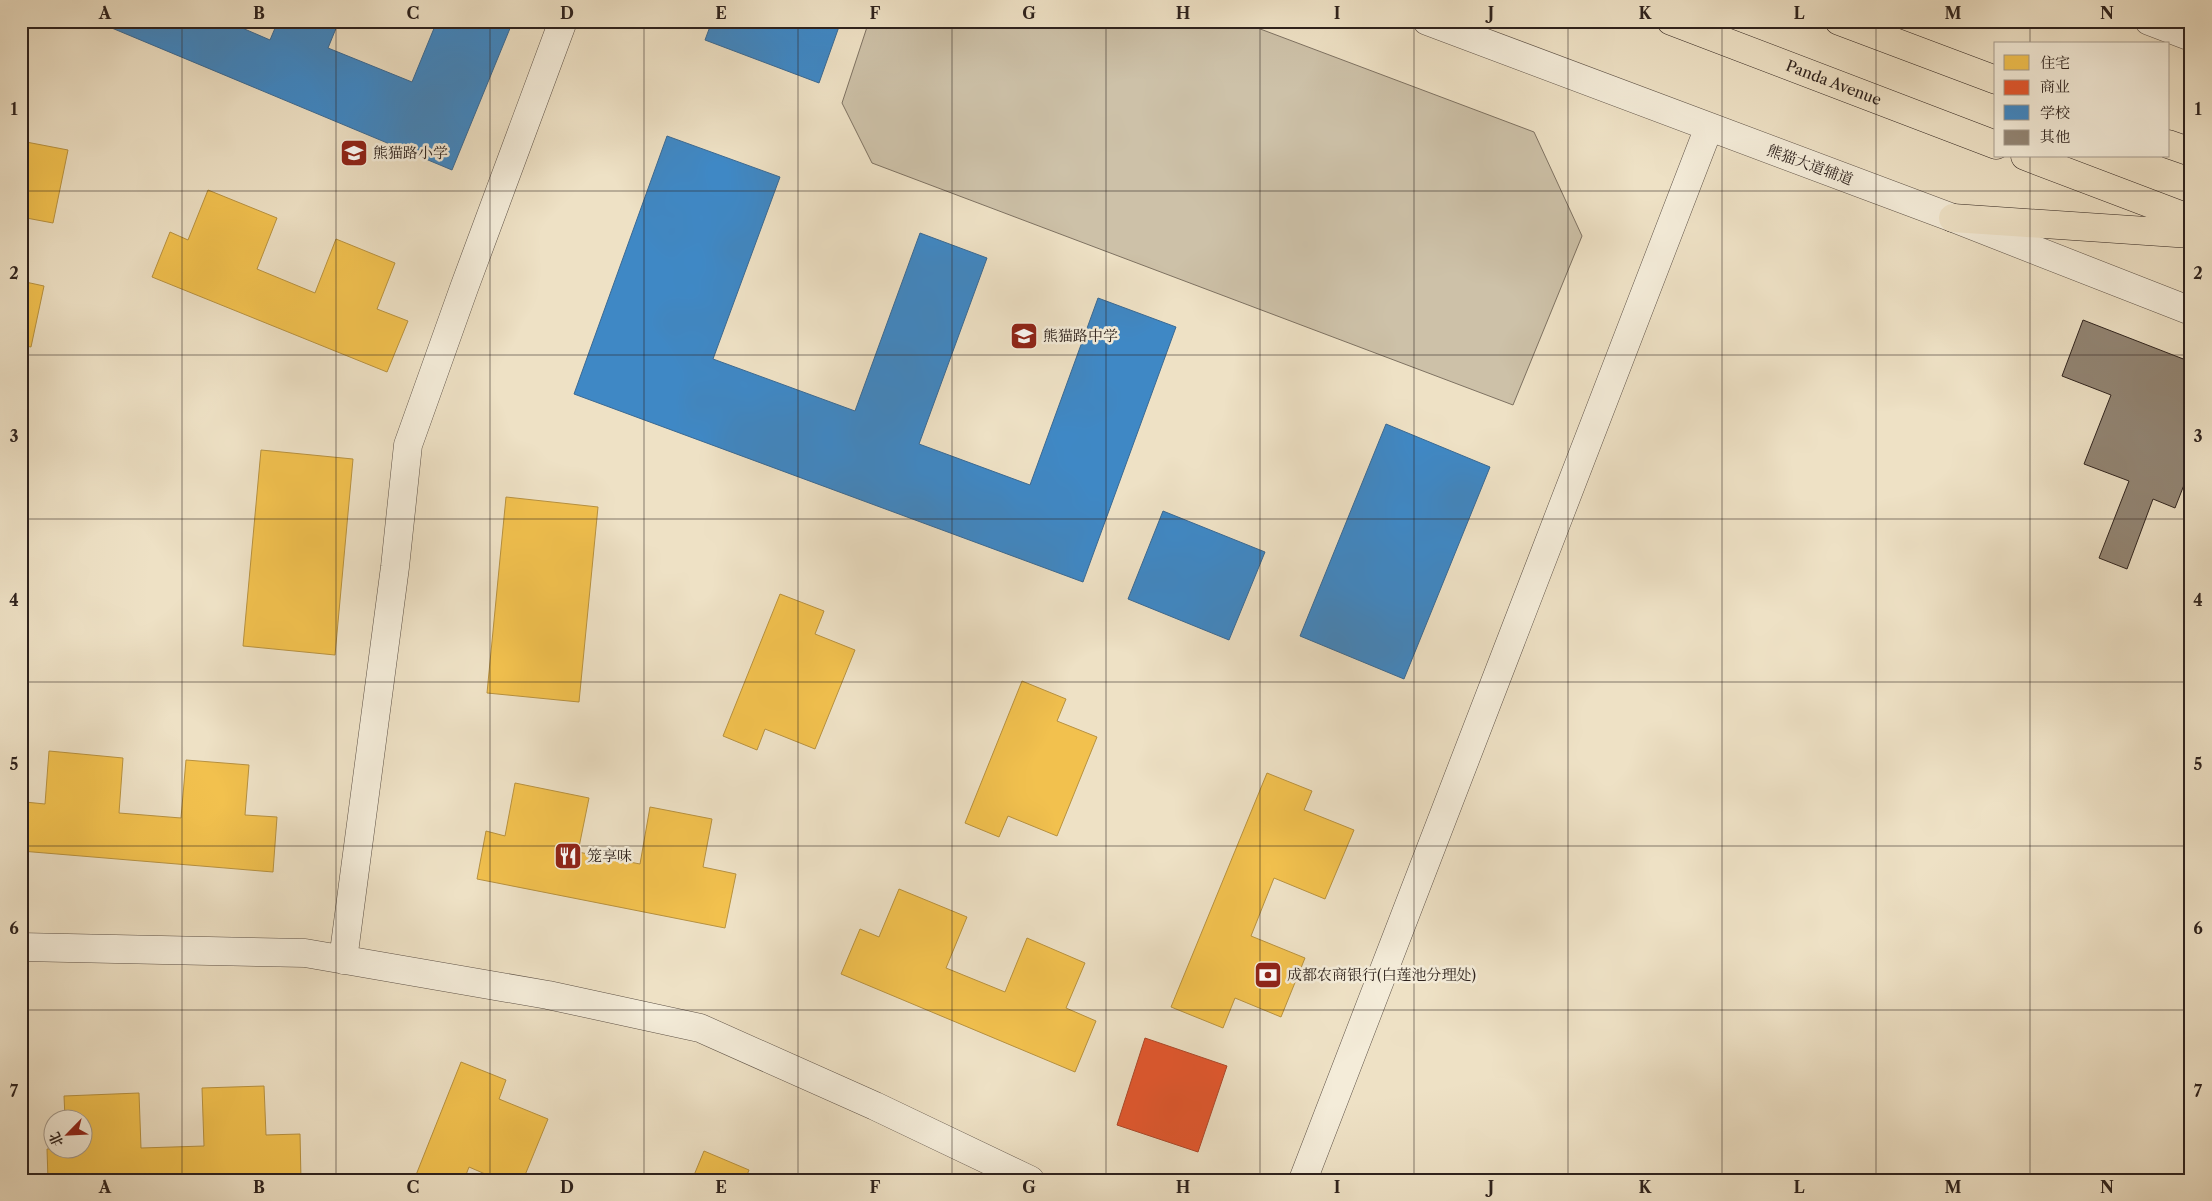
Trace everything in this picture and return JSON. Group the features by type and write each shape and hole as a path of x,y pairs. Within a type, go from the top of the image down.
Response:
{"main road":[{"name":"Panda Avenue","path":"1671,21 1994,144"},
{"path":"1839,21 1994,79"},
{"path":"2170,145 2191,152"},
{"path":"2030,158 2191,219"},
{"path":"1953,218 2191,234"}],"street":[{"path":"343,960 395,567 408,446 464,288 564,21"},
{"name":"熊猫大道辅道","path":"1427,21 1953,218 2191,311"},
{"path":"2149,21 2191,37"},
{"path":"1303,1180 1708,127"},
{"path":"21,947 305,953 548,995 700,1028 875,1106 1030,1180"}],"shaded area":[{"path":"869,21 1239,21 1534,132 1582,236 1513,405 872,163 842,103"}],"building: 住宅":[{"path":"21,141 68,150 53,223 21,217"},
{"path":"208,190 277,218 257,269 315,293 336,239 395,263 377,309 408,321 387,372 152,277 170,232 188,240"},
{"path":"21,281 44,286 31,347 21,345"},
{"path":"261,450 353,459 335,655 243,646"},
{"path":"506,497 598,507 579,702 487,693"},
{"path":"780,594 824,611 815,634 855,650 815,749 765,729 757,750 723,736"},
{"path":"1022,681 1066,699 1057,721 1097,737 1057,836 1008,816 999,837 965,823"},
{"path":"49,751 123,758 119,813 181,818 186,760 249,765 245,815 277,817 273,872 21,851 25,802 45,804"},
{"path":"1267,773 1312,791 1304,810 1354,830 1325,899 1274,878 1251,936 1305,958 1281,1017 1235,998 1223,1028 1171,1007"},
{"path":"515,783 589,798 578,852 640,864 650,807 712,819 703,867 736,874 725,928 477,879 486,831 505,836"},
{"path":"899,889 967,917 946,968 1005,992 1027,938 1085,963 1066,1008 1096,1021 1075,1072 841,974 860,929 879,937"},
{"path":"461,1062 506,1080 499,1099 548,1119 523,1180 499,1180 469,1167 464,1180 414,1180"},
{"path":"264,1086 266,1135 300,1134 301,1180 48,1180 47,1158 92,1158 92,1108 65,1108 64,1096 139,1093 141,1148 204,1146 202,1088"},
{"path":"704,1151 749,1170 745,1180 692,1180"}],"building: 商业":[{"path":"1145,1038 1227,1066 1198,1152 1117,1125"}],"building: 学校":[{"path":"95,21 226,21 270,40 278,21 339,21 328,48 412,82 437,21 513,21 452,170"},
{"path":"712,21 841,21 819,83 705,40"},
{"path":"667,136 780,177 713,359 855,411 920,233 987,258 919,444 1030,485 1098,298 1176,327 1083,582 574,394"},
{"path":"1386,424 1490,467 1404,679 1300,636"},
{"path":"1163,511 1265,552 1229,640 1128,599"}],"building: 其他":[{"path":"2083,320 2191,362 2191,467 2175,508 2153,499 2127,569 2099,558 2129,481 2084,464 2111,395 2062,376"}],"place":[{"name":"熊猫路小学","path":"354,153"},
{"name":"熊猫路中学","path":"1024,336"},
{"name":"笼享味","path":"568,856"},
{"name":"成都农商银行(白莲池分理处)","path":"1268,975"}]}
